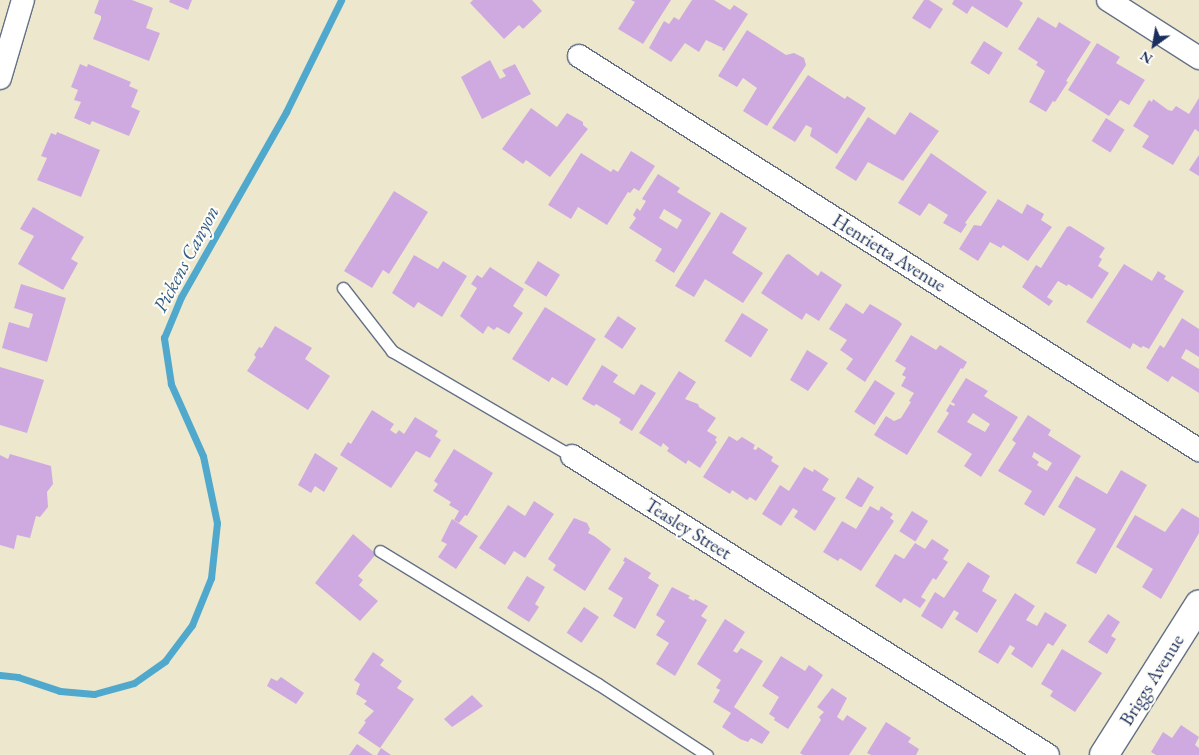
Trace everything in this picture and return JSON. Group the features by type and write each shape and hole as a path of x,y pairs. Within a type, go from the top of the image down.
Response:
{"street":[{"path":"0,78 23,0"},
{"path":"1108,0 1199,58"},
{"name":"Henrietta Avenue","path":"579,56 1199,450"},
{"name":"Teasley Street","path":"572,456 1048,755"},
{"name":"Briggs Avenue","path":"1104,755 1199,605"}],"lane":[{"name":"Teasley Street","path":"343,288 392,351 572,456"},
{"path":"380,551 598,684 707,755"}],"building":[{"path":"99,0 132,0 153,8 146,28 160,33 149,61 93,39 101,19 101,16 94,13"},
{"path":"170,0 192,0 188,10 169,2"},
{"path":"473,0 532,0 542,11 523,29 519,25 504,39 470,3"},
{"path":"631,0 671,0 643,44 618,29 635,2"},
{"path":"692,0 714,0 730,10 734,5 748,14 724,51 722,50 723,48 706,40 699,52 685,43 671,62 649,48 664,21 669,24 674,17 679,20"},
{"path":"924,0 929,0 943,9 930,29 912,18"},
{"path":"954,0 1019,0 1023,3 1007,28 972,6 967,14 952,4"},
{"path":"1038,17 1056,28 1059,22 1091,42 1066,81 1068,82 1046,112 1029,102 1045,71 1036,65 1038,62 1018,49"},
{"path":"747,30 786,55 794,53 804,58 806,65 767,126 743,111 757,88 743,78 737,87 718,76"},
{"path":"984,41 1003,53 989,75 970,63"},
{"path":"1097,43 1120,57 1116,63 1145,80 1129,105 1120,100 1109,116 1068,90"},
{"path":"490,60 500,79 506,76 502,70 515,64 531,94 482,119 461,77"},
{"path":"80,64 87,67 88,64 131,82 129,86 138,90 131,107 140,111 129,136 92,121 90,125 74,118 81,102 74,100 78,90 71,87"},
{"path":"808,75 845,99 847,96 866,108 837,154 810,136 812,128 806,125 795,142 772,128"},
{"path":"1199,98 1199,132 1195,129 1173,165 1142,147 1149,136 1133,126 1149,100 1152,102 1153,99 1172,111 1176,106 1189,114"},
{"path":"531,108 557,127 567,113 583,122 583,125 588,129 550,177 526,160 523,164 502,149"},
{"path":"910,112 939,131 903,181 868,162 856,181 835,168 868,117 895,135"},
{"path":"1106,118 1125,130 1110,153 1092,141"},
{"path":"57,132 100,150 81,197 37,180 47,158 41,156 51,133 56,135"},
{"path":"631,151 655,166 639,191 634,188 630,193 628,192 607,225 578,207 571,219 548,205 581,153 611,172 613,169 618,172"},
{"path":"931,153 987,192 965,223 967,224 961,233 943,223 948,215 929,203 920,216 898,203"},
{"path":"1199,155 1199,176 1189,170"},
{"path":"658,174 680,188 677,192 711,213 674,273 655,261 662,249 629,228 636,218 633,215 637,208 640,211 646,201 642,199","holes":["664,209 682,220 677,229 659,218"]},
{"path":"394,191 428,212 389,274 383,270 372,288 344,271"},
{"path":"998,199 1022,214 1027,204 1044,214 1041,220 1052,227 1028,261 1003,245 1001,248 990,242 978,261 959,249 974,225 981,226"},
{"path":"33,207 84,237 71,259 78,263 63,290 18,264 34,236 20,229"},
{"path":"721,212 747,228 732,253 763,273 743,303 705,279 694,297 675,286"},
{"path":"1070,226 1105,248 1099,257 1102,259 1098,266 1109,273 1092,299 1068,284 1067,286 1058,281 1047,297 1053,301 1049,306 1022,287 1036,265 1041,268 1067,227"},
{"path":"789,254 818,276 821,271 842,285 819,321 806,313 802,320 761,293 786,255"},
{"path":"414,255 438,269 443,261 467,276 442,317 418,302 414,308 392,293"},
{"path":"538,261 560,275 546,297 524,283"},
{"path":"1124,264 1152,281 1158,271 1166,276 1164,279 1184,291 1149,349 1143,346 1141,348 1133,343 1130,349 1086,322"},
{"path":"490,267 524,289 513,306 523,313 509,334 497,327 494,330 488,326 483,334 460,316 477,288 471,284 477,275 482,278"},
{"path":"21,284 66,298 47,362 2,348 9,322 29,328 33,314 14,308"},
{"path":"846,303 863,314 870,304 902,324 865,382 846,369 853,359 840,350 847,340 829,329"},
{"path":"545,307 596,339 567,386 552,377 549,382 512,359"},
{"path":"742,313 768,329 751,357 725,341"},
{"path":"618,316 636,328 622,349 604,337"},
{"path":"1182,318 1199,329 1199,357 1186,349 1181,358 1199,369 1199,393 1172,376 1168,382 1146,368 1160,345 1164,348"},
{"path":"275,326 312,348 305,359 330,376 308,410 247,371 256,357 254,355 259,347 262,348"},
{"path":"911,335 936,350 940,345 967,362 963,369 961,368 907,455 874,435 886,416 894,421 901,418 911,402 909,401 914,393 901,386 906,377 902,375 906,368 895,361"},
{"path":"807,350 828,363 808,391 790,380"},
{"path":"602,365 618,375 613,382 634,395 641,384 656,393 632,431 619,423 621,419 596,404 594,406 582,399"},
{"path":"0,367 44,380 27,433 0,425"},
{"path":"679,371 696,382 685,399 698,404 699,407 716,418 707,431 717,437 715,440 717,442 700,468 688,460 686,464 667,451 669,448 663,443 661,447 639,433"},
{"path":"966,378 988,391 984,396 1018,417 981,477 964,466 972,454 937,432 949,413 946,411 950,404 954,406 955,404 951,402","holes":["973,413 990,424 985,432 967,422"]},
{"path":"875,380 895,393 874,425 854,412"},
{"path":"372,410 394,424 390,430 396,434 399,430 404,434 415,417 438,431 435,436 441,440 430,458 416,451 391,488 340,455 348,442 351,444"},
{"path":"1028,415 1051,430 1048,435 1081,456 1044,516 1024,504 1032,491 998,471 1016,443 1012,440","holes":["1034,452 1052,463 1047,471 1037,465 1039,462 1032,457"]},
{"path":"729,436 737,441 742,437 755,445 753,449 756,450 758,447 773,457 771,461 779,466 756,501 750,497 747,500 732,490 730,494 703,477"},
{"path":"454,449 493,473 467,516 465,515 459,523 454,520 459,511 449,505 451,502 433,491 438,484 434,481"},
{"path":"315,453 338,468 324,492 315,486 311,493 298,485"},
{"path":"10,454 51,466 53,484 47,492 48,507 40,517 36,516 30,538 17,535 14,549 0,545 0,455 8,459"},
{"path":"804,467 813,472 814,469 829,479 822,490 836,498 815,531 794,517 798,511 793,508 781,526 762,514 780,485 789,491"},
{"path":"1121,470 1147,485 1096,574 1076,563 1096,529 1058,507 1076,476 1107,494"},
{"path":"858,477 874,487 862,507 845,498"},
{"path":"534,501 554,514 525,558 514,551 505,565 479,548 508,505 525,516"},
{"path":"870,506 879,511 881,506 893,514 890,518 894,521 861,571 840,558 838,561 823,552 842,521 856,529"},
{"path":"1182,508 1199,518 1199,533 1161,599 1142,587 1153,569 1116,547 1135,515 1165,532"},
{"path":"912,511 928,521 915,541 899,531"},
{"path":"574,518 587,523 590,529 588,533 611,549 585,591 553,570 556,565 548,559"},
{"path":"452,519 478,536 456,569 438,557 447,544 441,541"},
{"path":"353,534 376,554 358,576 363,580 359,585 378,601 360,621 315,583"},
{"path":"932,539 949,550 943,559 948,562 936,580 933,578 921,597 926,600 920,608 904,598 901,603 875,586 895,554 904,559 915,543 925,549"},
{"path":"625,557 651,573 648,578 659,585 635,629 613,616 623,598 608,589 625,562 623,561"},
{"path":"968,562 990,576 982,591 997,600 977,633 955,619 959,613 954,610 942,629 921,616 935,592 944,598"},
{"path":"527,576 545,587 535,604 539,607 529,622 507,608"},
{"path":"672,587 690,596 688,598 694,601 695,599 708,606 701,616 707,620 675,676 656,664 669,643 656,635 665,621 656,615"},
{"path":"1015,593 1035,606 1026,620 1037,626 1045,612 1067,625 1053,646 1048,643 1032,668 1011,654 1015,648 1010,645 998,664 978,652"},
{"path":"584,607 599,617 582,643 567,633"},
{"path":"1108,614 1120,622 1111,636 1116,639 1107,654 1088,642"},
{"path":"725,619 745,632 733,651 737,653 741,648 763,661 734,707 770,732 762,744 751,738 748,742 740,739 722,727 731,713 713,702 720,690 716,688 721,680 697,664"},
{"path":"1062,649 1102,673 1075,712 1050,696 1053,691 1041,684"},
{"path":"373,652 384,660 380,665 402,681 397,688 414,699 380,748 358,733 366,722 364,721 374,711 364,704 367,701 356,694 360,684 354,680"},
{"path":"781,656 805,671 809,665 823,675 788,729 774,720 775,718 769,714 779,697 762,686"},
{"path":"281,677 304,693 296,704 267,686 271,678 277,681"},
{"path":"832,688 847,698 837,717 843,721 847,715 867,728 849,755 803,755 800,753 821,720 819,717 824,712 817,707"},
{"path":"472,695 483,706 452,727 444,719"},
{"path":"886,722 911,738 908,742 919,749 916,755 871,755 867,753"},
{"path":"1181,725 1199,737 1195,745 1199,748 1199,755 1156,755 1151,752 1163,732 1172,738"},
{"path":"357,744 373,755 349,755"},
{"path":"381,748 391,755 377,755"}],"waterway":[{"name":"Pickens Canyon","path":"0,675 18,677 60,691 94,694 134,683 165,661 192,625 211,578 217,523 203,456 171,384 164,338 181,297 286,112 341,0"}]}
